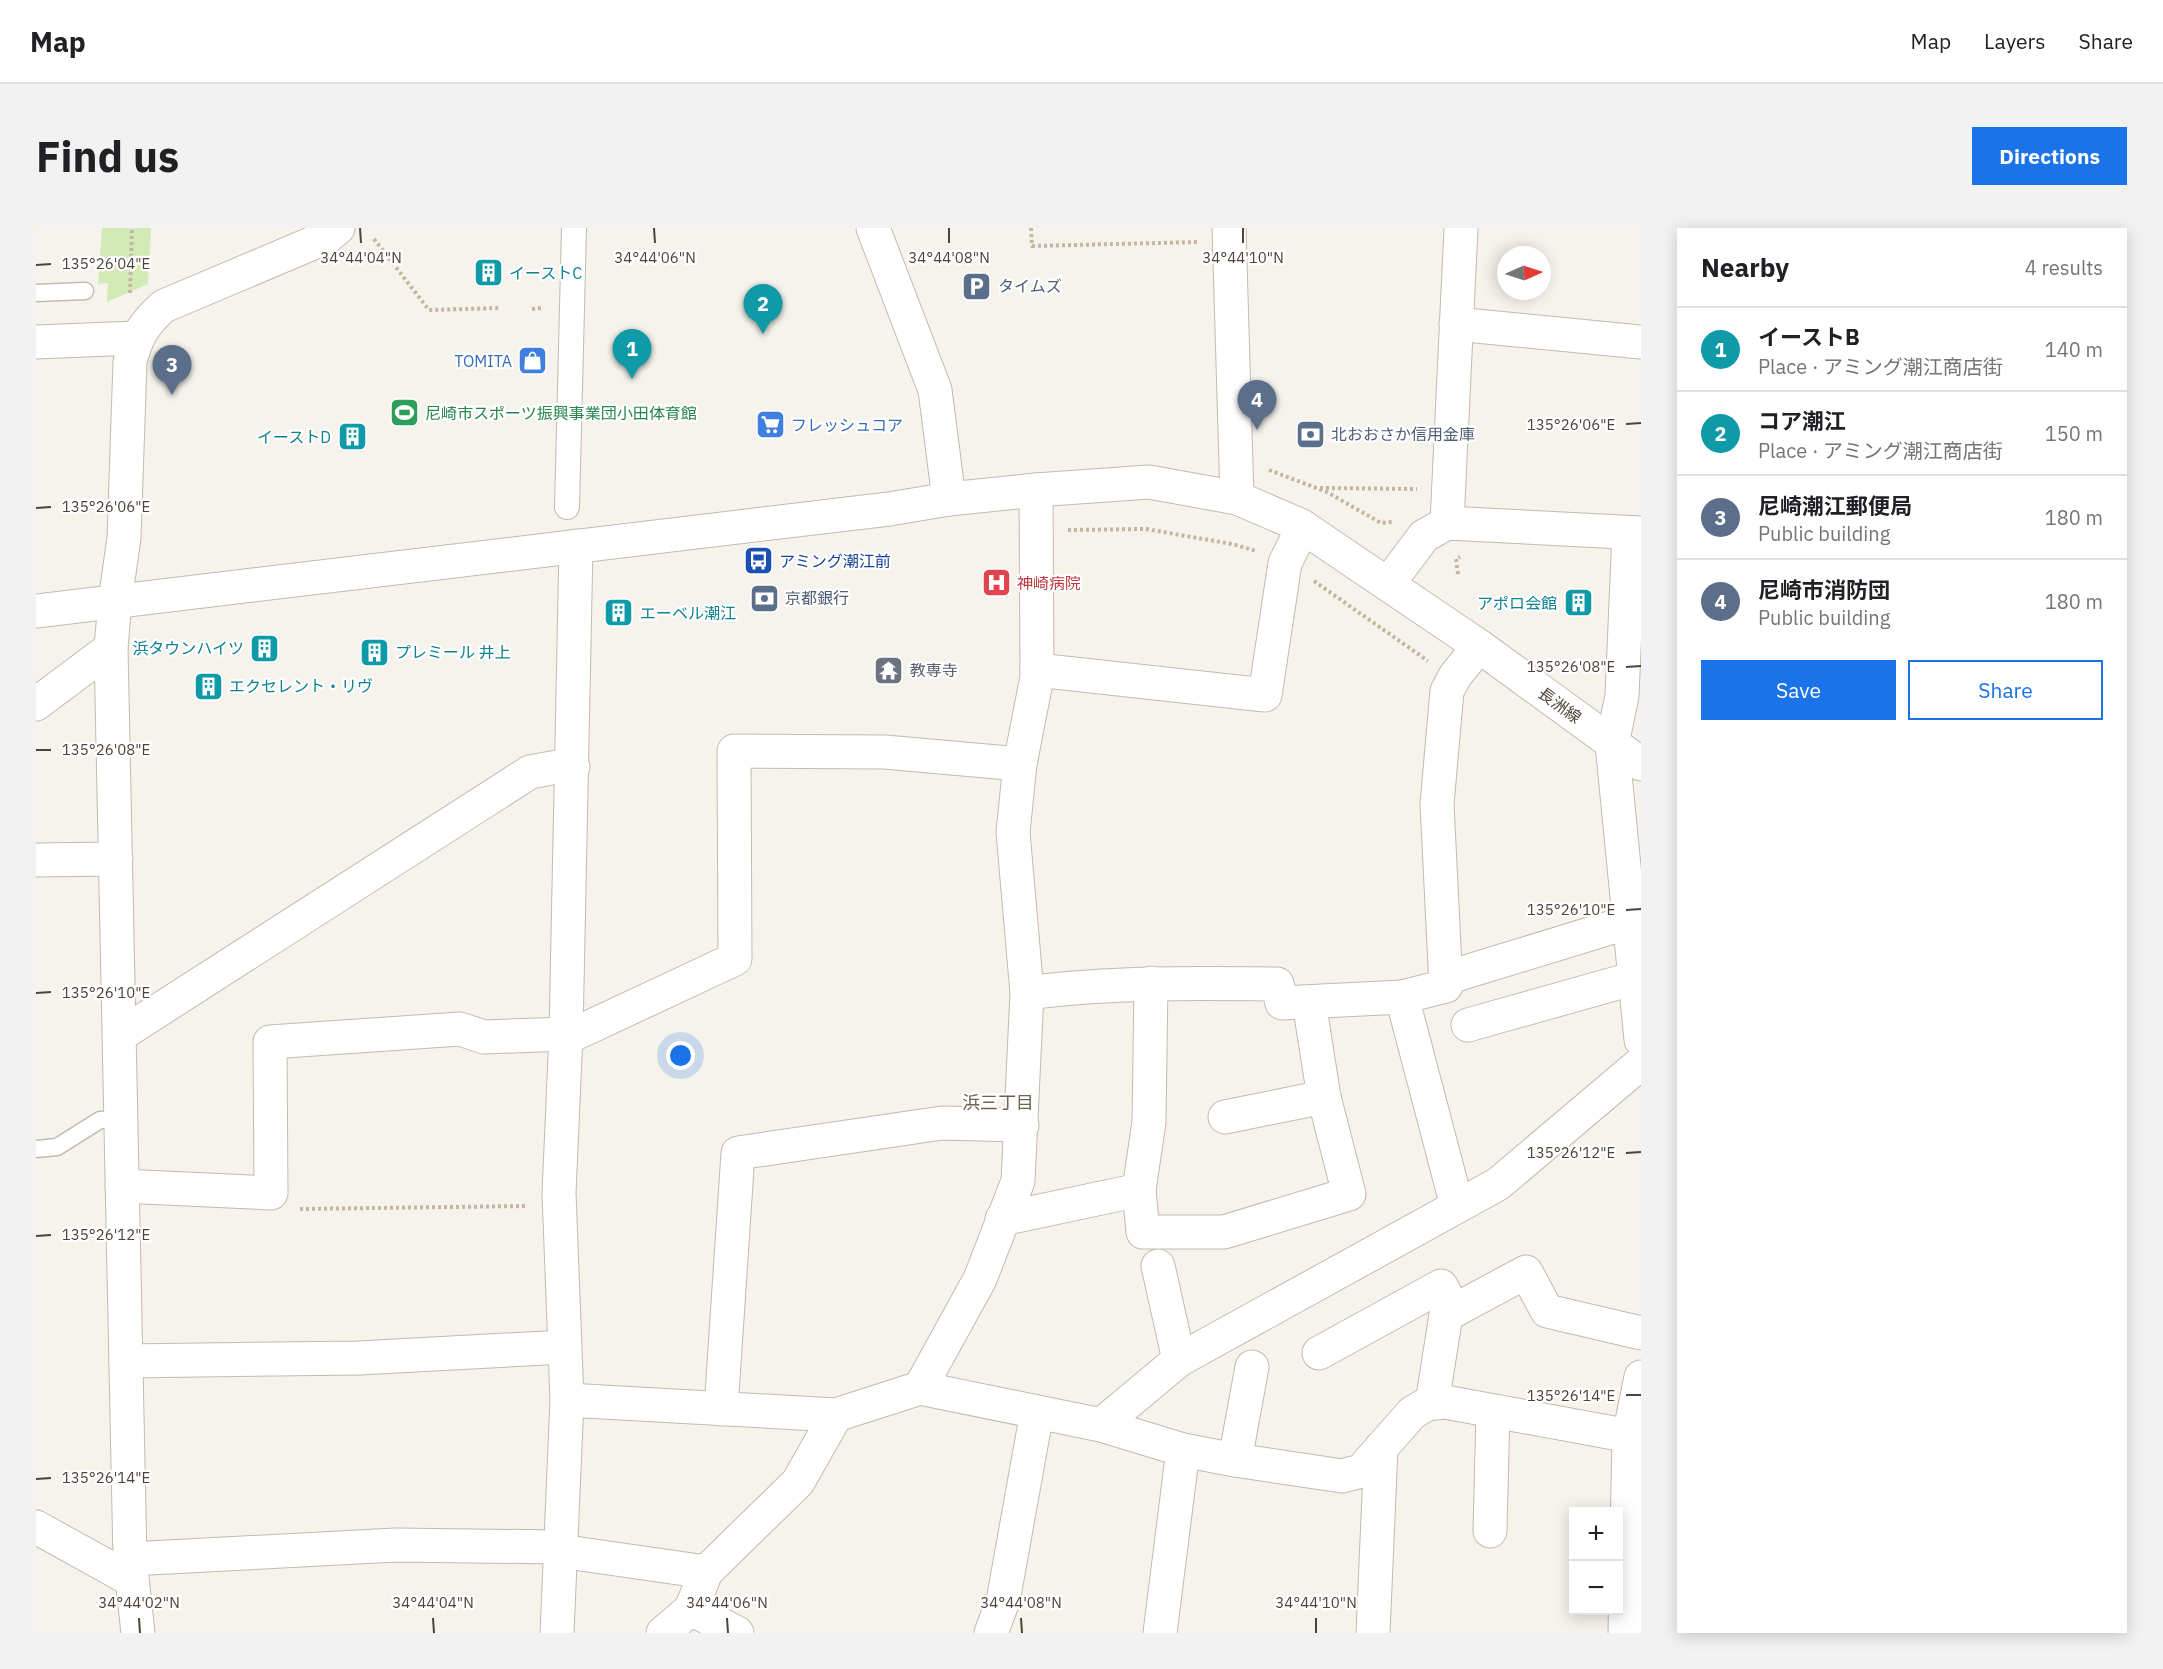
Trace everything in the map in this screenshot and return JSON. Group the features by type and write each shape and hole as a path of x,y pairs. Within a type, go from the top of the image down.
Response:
{"street":[{"path":"138,1633 130,1569 111,648 124,538 130,362 136,338 147,320 164,306 327,237 338,228"},
{"path":"567,507 574,228"},
{"path":"873,228 935,390 949,499"},
{"path":"1447,523 1461,228"},
{"path":"1229,234 1237,498"},
{"path":"1456,324 1641,342"},
{"path":"36,342 136,338"},
{"name":"長洲線","path":"36,611 889,509 949,499 1036,490 1149,483 1237,498 1303,527 1479,646 1641,764"},
{"path":"920,1388 980,1279 1018,1181 1027,993 1013,832 1020,764 1037,670 1036,490"},
{"path":"1388,584 1424,536 1447,523 1635,533 1622,696 1612,744 1641,1040"},
{"path":"1037,670 1265,695 1284,563 1303,527"},
{"path":"557,1633 567,1400 560,1206 573,767 576,546"},
{"path":"1027,993 1088,985 1277,984 1282,1003 1402,997 1446,986 1437,804 1447,692 1455,676 1479,646"},
{"path":"36,704 111,648"},
{"path":"122,1186 271,1193 270,1042 460,1029 484,1036 566,1036 735,959 734,751 885,752 1020,764"},
{"path":"120,1035 530,772 557,766 573,767"},
{"path":"36,860 116,859"},
{"path":"1446,978 1629,922"},
{"path":"1468,1025 1635,978"},
{"path":"1151,983 1149,1122 1139,1190 1143,1232 1224,1232 1349,1194 1324,1096 1309,1002"},
{"path":"1402,997 1457,1206"},
{"path":"1101,1425 1179,1360 1498,1184 1641,1063"},
{"path":"1225,1117 1324,1096"},
{"path":"721,1409 738,1153 942,1123 1022,1125"},
{"path":"1002,1219 1139,1190"},
{"path":"1158,1266 1179,1360"},
{"path":"1432,1403 1446,1315 1526,1272 1547,1311 1641,1333"},
{"path":"1319,1353 1441,1286 1454,1310"},
{"path":"126,1361 359,1358 564,1347"},
{"path":"1235,1460 1252,1367"},
{"path":"1625,1633 1635,1437 1641,1377"},
{"path":"567,1400 836,1415 920,1388 1101,1425 1183,1450 1342,1476 1361,1471 1412,1413 1432,1403 1445,1402 1635,1437"},
{"path":"1490,1531 1492,1411"},
{"path":"991,1633 1003,1601 1037,1412"},
{"path":"663,1633 691,1609 706,1572 798,1482 836,1415"},
{"path":"1372,1633 1381,1448"},
{"path":"1161,1633 1183,1450"},
{"path":"36,1527 130,1569 396,1545 560,1549 706,1572"},
{"path":"691,1609 737,1633"}],"lane":[{"path":"36,293 86,291"},
{"path":"36,1149 57,1147 100,1120 122,1119"}],"path":[{"path":"130,295 132,228"},
{"path":"1031,228 1032,246 1229,234"},
{"path":"374,239 429,310 500,308"},
{"path":"1266,469 1317,488 1381,523 1394,522 1400,518"},
{"path":"1317,488 1424,489 1419,496"},
{"path":"271,1193 276,1209 560,1206"}],"green space":[{"path":"102,228 151,228 148,284 107,302 108,283 98,284"}],"place":[{"name":"イーストC","path":"488,273"},
{"name":"タイムズ","path":"977,286"},
{"name":"コア潮江","path":"763,334"},
{"name":"TOMITA","path":"533,361"},
{"name":"イーストB","path":"632,379"},
{"name":"尼崎潮江郵便局","path":"172,395"},
{"name":"尼崎市スポーツ振興事業団小田体育館","path":"404,413"},
{"name":"フレッシュコア","path":"770,425"},
{"name":"尼崎市消防団","path":"1257,430"},
{"name":"北おおさか信用金庫","path":"1310,434"},
{"name":"イーストD","path":"352,437"},
{"name":"アミング潮江前","path":"758,561"},
{"name":"神崎病院","path":"996,583"},
{"name":"京都銀行","path":"764,598"},
{"name":"アポロ会館","path":"1578,603"},
{"name":"エーベル潮江","path":"619,613"},
{"name":"浜タウンハイツ","path":"265,648"},
{"name":"プレミール 井上","path":"374,652"},
{"name":"教専寺","path":"889,670"},
{"name":"エクセレント・リヴ","path":"208,686"}],"district":[{"name":"浜三丁目","path":"998,1102"}]}
